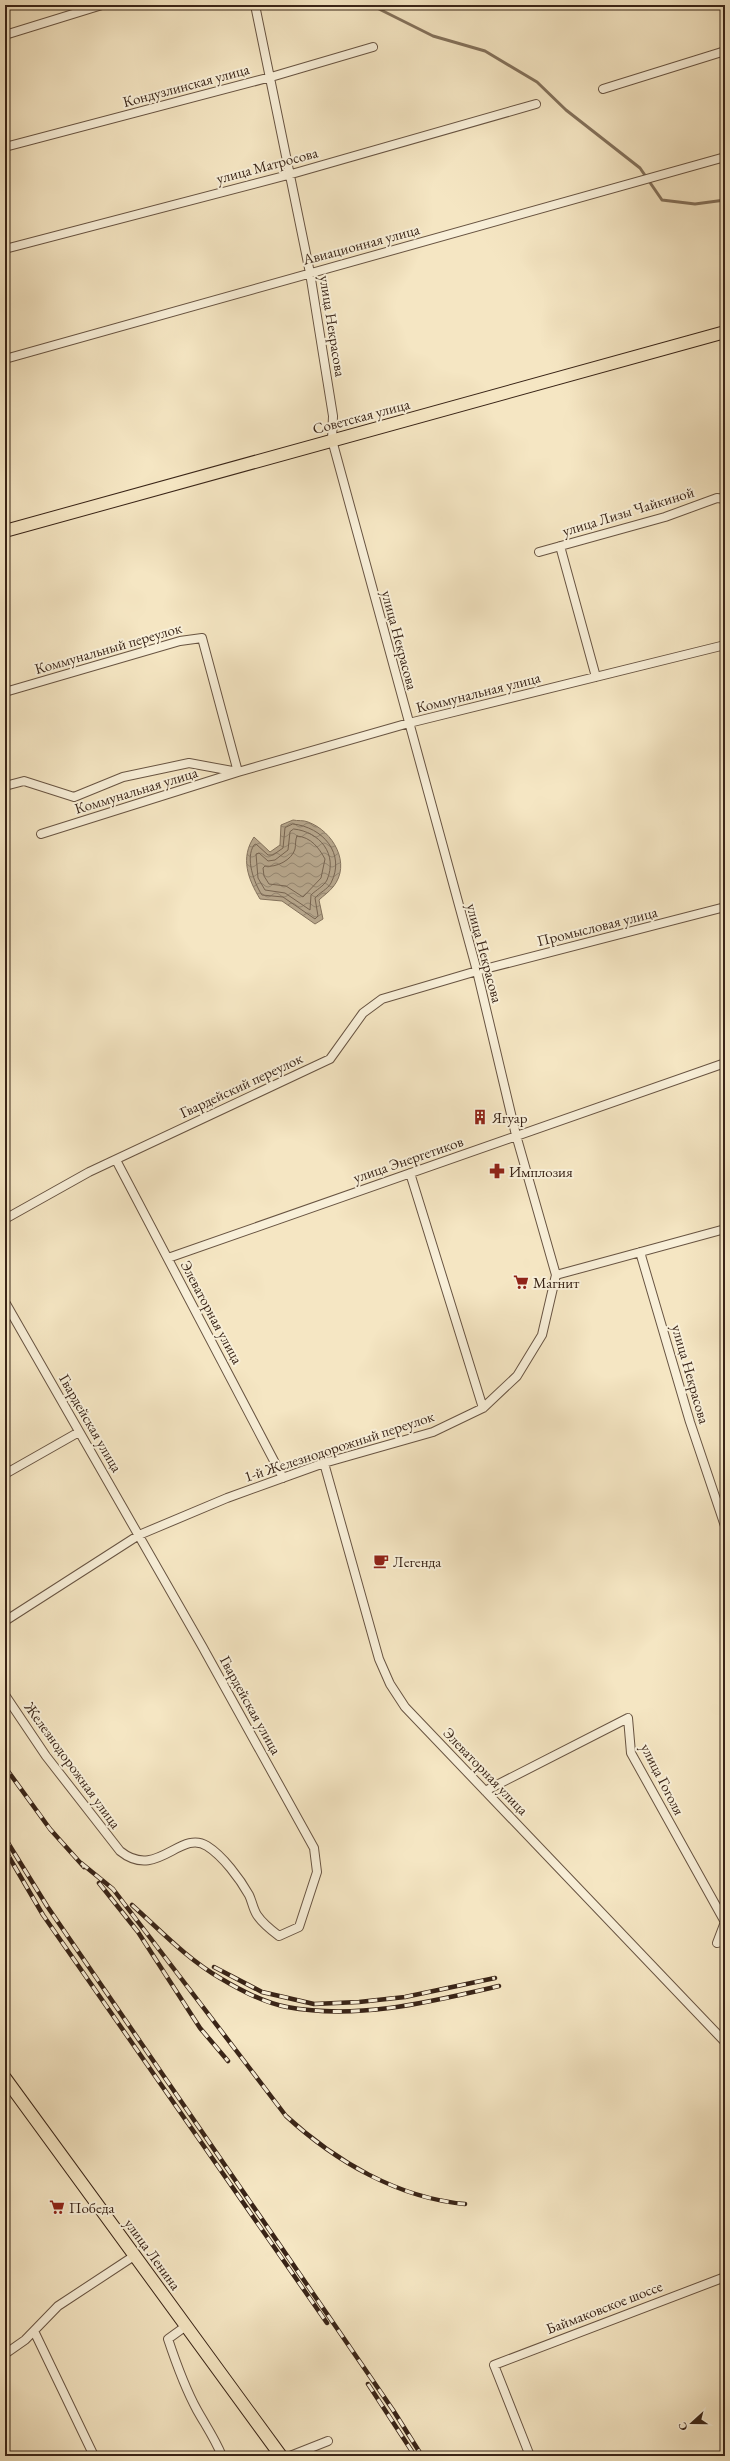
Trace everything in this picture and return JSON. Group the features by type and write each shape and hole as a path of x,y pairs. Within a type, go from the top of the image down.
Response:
{"main road":[{"name":"Советская улица","path":"5,531 725,332"},
{"name":"улица Ленина","path":"5,2078 281,2456"}],"street":[{"path":"5,35 102,5"},
{"name":"улица Некрасова","path":"255,5 271,77 288,175 310,273 333,416 332,440 477,971 516,1135 556,1275"},
{"name":"Кондузлинская улица","path":"5,147 271,77 373,47"},
{"path":"603,89 725,51"},
{"name":"улица Матросова","path":"5,249 288,175 536,104"},
{"name":"Авиационная улица","path":"5,359 725,157"},
{"name":"улица Лизы Чайкиной","path":"539,552 679,513 717,498 725,499"},
{"path":"560,546 596,677"},
{"name":"Коммунальный переулок","path":"5,692 180,641 202,638 238,772"},
{"name":"Коммунальная улица","path":"41,834 238,772 409,723 725,645"},
{"name":"Коммунальная улица","path":"5,786 24,781 74,797 123,777 189,763 238,772"},
{"name":"Промысловая улица","path":"477,971 725,907"},
{"name":"Гвардейский переулок","path":"5,1219 116,1160 330,1059 363,1013 382,999 477,971"},
{"name":"улица Энергетиков","path":"168,1258 725,1063"},
{"name":"Элеваторная улица","path":"116,1160 282,1478"},
{"path":"410,1173 483,1408"},
{"path":"556,1275 725,1228"},
{"name":"улица Некрасова","path":"640,1252 690,1422 725,1526"},
{"name":"1-й Железнодорожный переулок","path":"5,1621 139,1536 227,1498 324,1463 434,1432 483,1408 517,1376 542,1335 556,1275"},
{"name":"Гвардейская улица","path":"5,1302 297,1816 314,1848 317,1872 299,1927 279,1936 265,1924 256,1913 250,1897 235,1873 207,1846 196,1842 180,1846 162,1858 145,1861 130,1860 120,1851"},
{"path":"6,1471 79,1432"},
{"name":"Элеваторная улица","path":"324,1463 368,1625 390,1684 405,1707 725,2042"},
{"name":"Железнодорожная улица","path":"5,1695 46,1756 120,1851"},
{"name":"улица Гоголя","path":"485,1791 628,1718 631,1753 725,1922 717,1942 725,1941"},
{"path":"5,2354 34,2331 58,2306 134,2256"},
{"name":"Баймаковское шоссе","path":"530,2456 494,2365 725,2277"},
{"path":"186,2326 168,2339 178,2368 197,2409 215,2439 222,2456"},
{"path":"34,2331 94,2456"},
{"path":"290,2456 328,2441"}],"water":[{"path":"293,820 305,821 317,826 332,840 340,859 341,868 338,878 333,887 319,900 323,919 315,924 282,901 260,899 252,884 247,868 247,853 254,837 270,852 280,845 281,825"}],"waterway":[{"path":"371,5 433,36 485,51 537,82 566,110 640,168 662,200 695,204 725,200"}],"railway":[{"path":"5,1767 50,1829 84,1867"},
{"path":"5,1838 47,1906 393,2410 422,2456"},
{"path":"5,1850 43,1915 327,2323"},
{"path":"81,1863 113,1889 286,2116 325,2148 369,2175 416,2194 465,2204"},
{"path":"99,1883 138,1932 200,2028 228,2061"},
{"path":"132,1905 174,1944 208,1970 228,1983 261,1999 287,2007 340,2011 367,2010 420,2003 499,1986"},
{"path":"214,1967 262,1992 314,2004 359,2002 405,1997 495,1978"},
{"path":"368,2384 415,2456"}],"place":[{"name":"Ягуар","path":"480,1117"},
{"name":"Имплозия","path":"497,1171"},
{"name":"Магнит","path":"521,1282"},
{"name":"Легенда","path":"381,1561"},
{"name":"Победа","path":"57,2207"}]}
